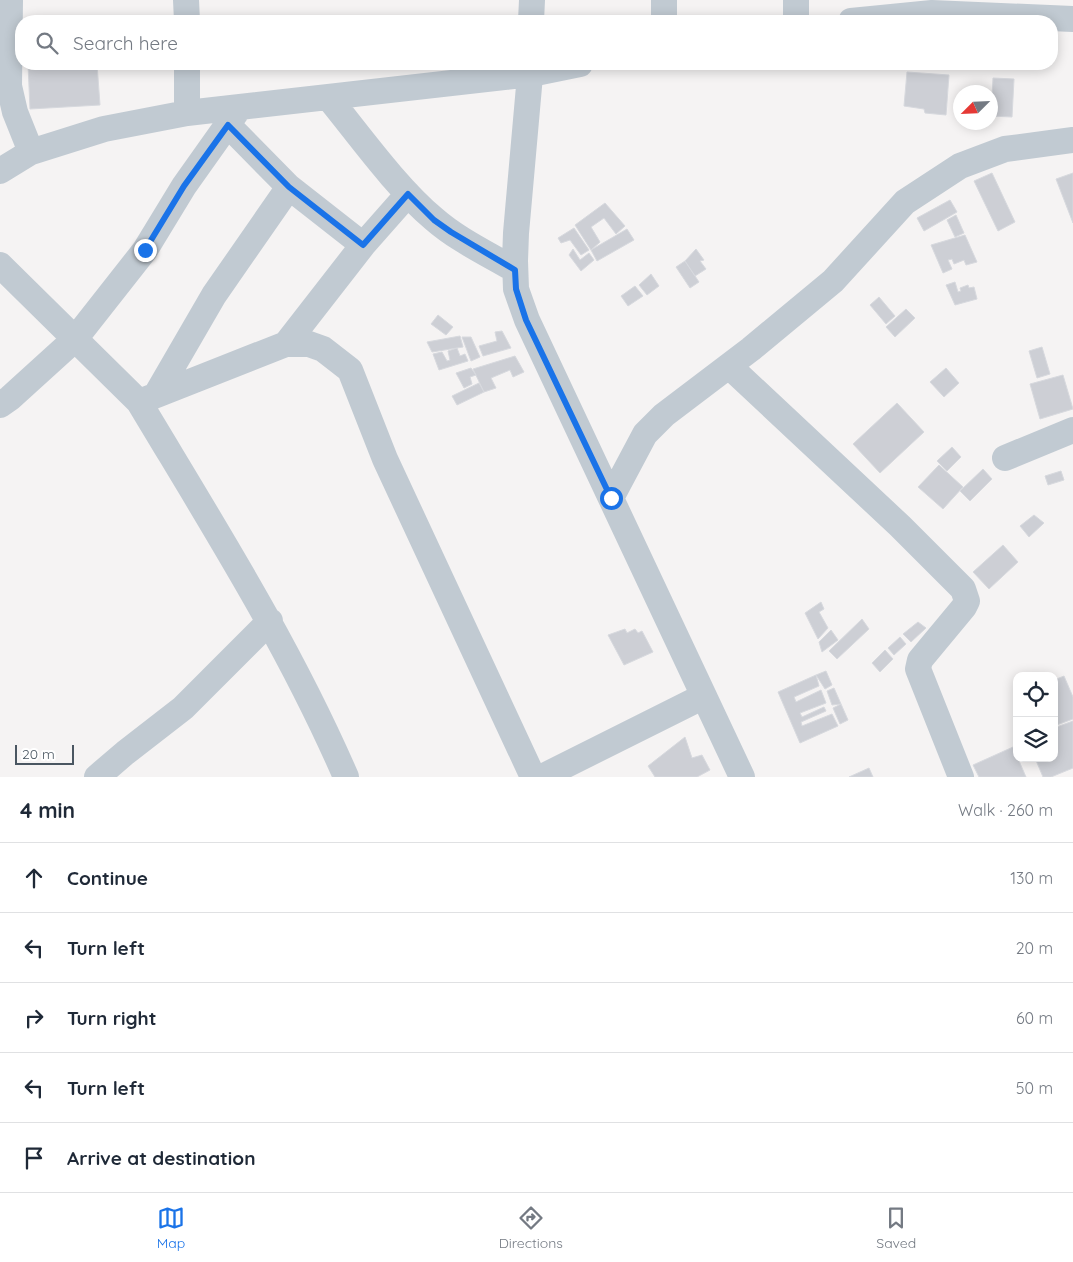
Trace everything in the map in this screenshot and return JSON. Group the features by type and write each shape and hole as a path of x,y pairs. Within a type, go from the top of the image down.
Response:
{"street":[{"path":"10,0 9,86 16,112 31,152"},
{"path":"186,0 186,15"},
{"path":"531,15 532,0"},
{"path":"664,0 664,15"},
{"path":"796,0 796,15"},
{"path":"883,15 932,6 1047,9 1073,19"},
{"path":"187,70 187,113"},
{"path":"0,171 31,152 104,129 187,113 234,116 328,97 524,70"},
{"path":"531,70 516,233 516,289 526,320 742,777"},
{"path":"328,97 408,194 434,220 515,270"},
{"path":"234,116 289,187 363,245"},
{"path":"0,405 75,339 145,250 184,186 234,116"},
{"path":"611,498 646,434 664,415 729,366 833,281 905,202 960,166 1005,149 1073,140"},
{"path":"148,398 214,295 289,187"},
{"path":"286,344 363,245 408,194"},
{"path":"0,265 75,339 148,398 270,621 325,729 346,777"},
{"path":"148,398 286,344 309,344 323,350 350,370 385,459 533,777"},
{"path":"729,366 900,526 963,589 967,601 964,607 920,660 918,669 961,777"},
{"path":"1006,458 1073,430"},
{"path":"97,777 183,708 270,621"},
{"path":"542,777 704,696"}],"building":[{"path":"28,70 97,70 100,105 30,109"},
{"path":"907,72 949,75 946,115 925,113 924,109 904,106"},
{"path":"993,78 1014,79 1012,117 998,116 998,85 993,85"},
{"path":"992,173 1015,222 998,231 974,181"},
{"path":"1073,173 1073,223 1056,179"},
{"path":"950,200 957,212 924,231 917,218"},
{"path":"605,203 625,226 616,234 604,218 591,227 600,242 591,250 575,225"},
{"path":"956,215 964,233 955,237 947,220"},
{"path":"574,228 589,250 581,255 570,240 561,243 558,238"},
{"path":"627,229 634,240 597,261 591,250"},
{"path":"965,235 977,262 966,265 964,260 954,264 952,259 948,260 952,269 943,273 931,245"},
{"path":"573,249 580,260 589,253 594,260 581,271 569,255"},
{"path":"696,249 704,260 700,261 706,269 695,276 685,261"},
{"path":"685,261 699,282 690,288 676,267"},
{"path":"651,274 659,286 647,295 639,285"},
{"path":"955,282 958,292 961,291 960,288 968,285 969,288 974,287 977,299 955,305 946,285"},
{"path":"635,286 643,296 628,306 621,296"},
{"path":"879,297 895,316 886,324 870,305"},
{"path":"906,309 915,318 895,337 886,327"},
{"path":"438,315 453,327 446,335 431,324"},
{"path":"502,331 511,348 483,356 479,346 497,341 495,332"},
{"path":"460,336 463,347 432,352 427,342"},
{"path":"462,337 471,337 480,357 471,361"},
{"path":"1042,347 1050,374 1037,378 1029,351"},
{"path":"457,348 460,356 465,354 468,361 439,370 433,354 442,352 447,361 450,360 448,351"},
{"path":"515,356 524,372 513,377 510,370 491,378 496,388 484,392 473,369"},
{"path":"471,368 476,375 470,377 472,384 464,388 456,373"},
{"path":"946,368 959,383 944,397 930,382"},
{"path":"1063,375 1073,409 1040,419 1030,384"},
{"path":"479,383 484,392 457,405 452,396"},
{"path":"897,403 924,432 880,473 853,444"},
{"path":"952,447 961,457 947,471 937,461"},
{"path":"939,465 963,487 943,509 918,487"},
{"path":"983,469 992,479 970,501 960,491"},
{"path":"1061,471 1064,480 1048,485 1045,476"},
{"path":"1034,515 1044,523 1029,537 1020,526"},
{"path":"1003,545 1018,562 989,589 973,572"},
{"path":"821,602 824,609 819,612 828,628 818,639 805,613"},
{"path":"862,619 869,629 837,659 829,651"},
{"path":"918,622 926,628 911,642 903,634"},
{"path":"625,629 627,633 635,629 638,633 642,631 653,652 624,665 608,635"},
{"path":"831,630 838,640 822,652 819,642"},
{"path":"900,637 906,644 894,655 888,648"},
{"path":"885,650 893,659 880,672 872,663"},
{"path":"826,671 832,685 825,689 816,675"},
{"path":"816,675 819,686 794,697 796,702 821,690 826,703 800,713 802,717 824,707 826,711 801,722 802,726 832,714 838,726 800,743 778,692"},
{"path":"1064,676 1073,697 1073,719 1058,725 1058,717 1058,678"},
{"path":"834,688 841,704 832,705 827,691"},
{"path":"841,704 848,720 840,724 833,708"},
{"path":"1073,721 1073,768 1051,777 1043,777 1037,762 1058,762 1058,727"},
{"path":"685,737 692,758 702,755 710,770 697,777 655,777 648,766"},
{"path":"1013,747 1013,762 1020,762 1026,777 979,777 973,765"},
{"path":"869,768 873,777 849,777"}],"route":[{"path":"145,250 184,186 228,125 289,187 363,245 408,194 434,220 515,270 516,289 526,320 611,498"}]}
